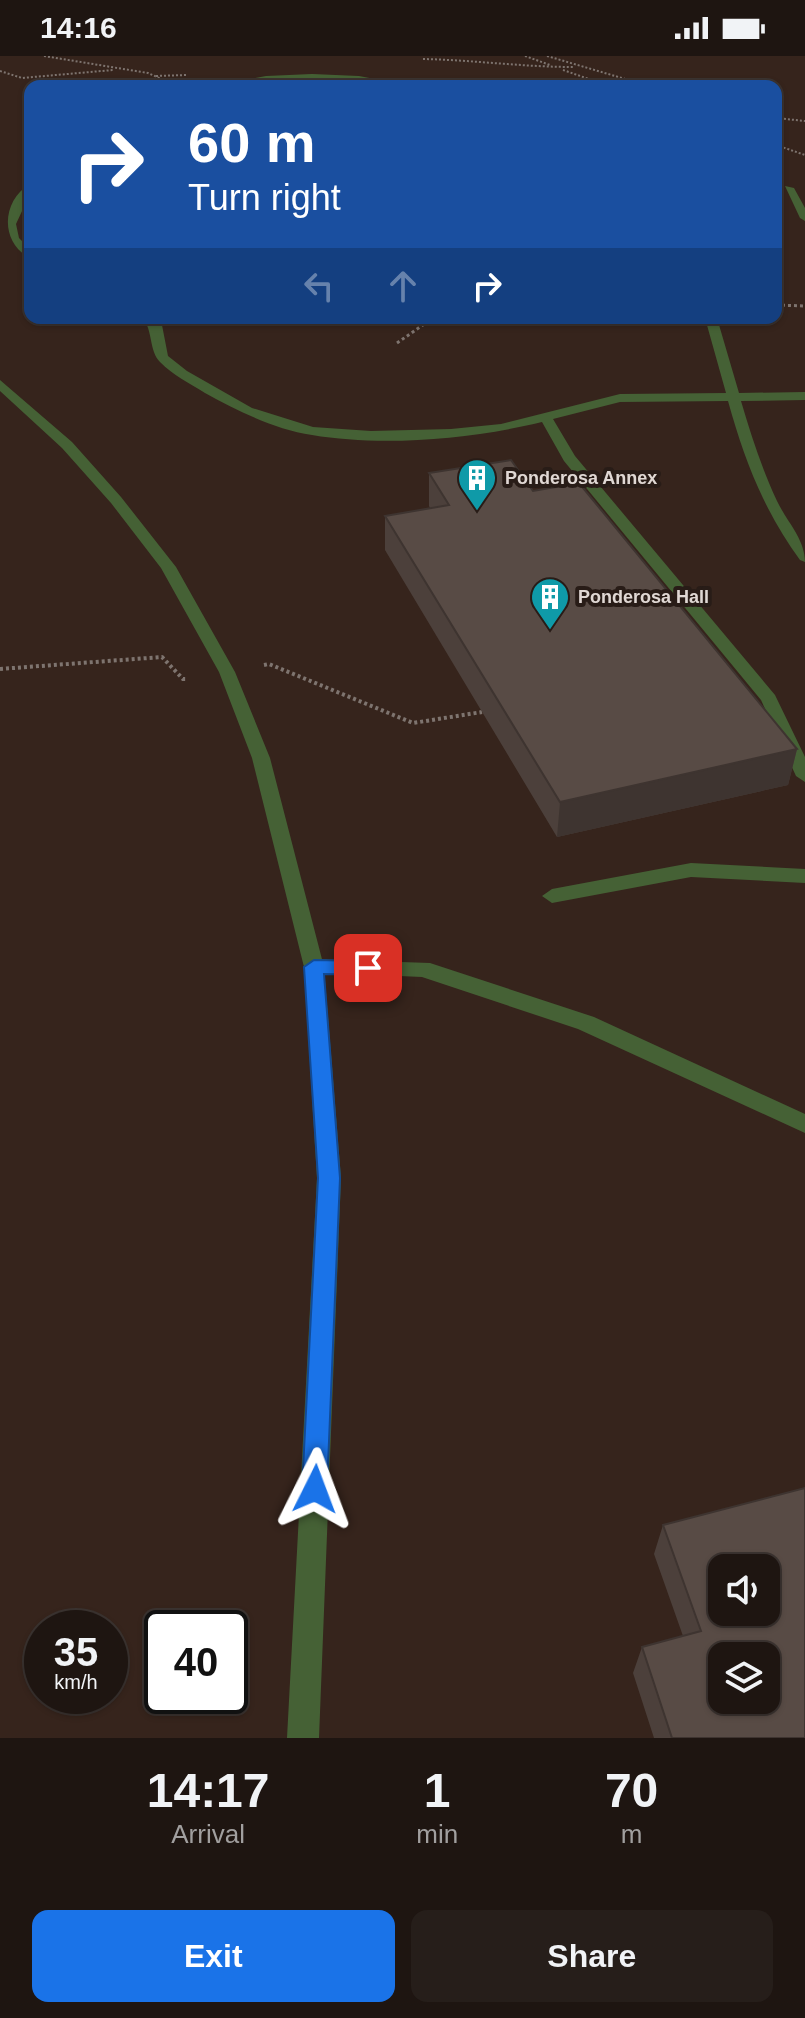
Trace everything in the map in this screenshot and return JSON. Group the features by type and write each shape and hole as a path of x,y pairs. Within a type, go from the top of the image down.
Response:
{"street":[{"path":"248,80 298,75 374,80"},
{"path":"789,188 805,218"},
{"path":"24,195 14,209 5,234 9,244 24,252"},
{"path":"0,208 14,209"},
{"path":"155,324 162,357 182,374 247,411 312,431 371,435 451,433 501,428 620,398 805,396"},
{"path":"713,324 768,503 783,531 805,557"},
{"path":"0,384 67,445 116,500 168,567 227,672 261,758 289,858 314,967 329,1178 303,1738"},
{"path":"545,416 569,458 769,699 805,776"},
{"path":"552,896 691,870 805,876"},
{"path":"314,967 423,969 586,1023 805,1124"}],"path":[{"path":"44,56 148,73 164,80"},
{"path":"525,56 592,80"},
{"path":"547,56 573,67 625,80"},
{"path":"0,71 22,78 124,69"},
{"path":"782,119 805,121"},
{"path":"782,147 805,155"},
{"path":"782,305 805,306"},
{"path":"397,343 424,324"}],"shaded area":[{"path":"0,56 805,56 805,1738 0,1738"}],"building":[{"name":"Ponderosa Hall","path":"511,460 533,491 579,483 797,749 560,802 385,516 449,505 429,473"},
{"path":"805,1488 805,1738 672,1738 642,1647 701,1631 663,1525"}],"place":[{"name":"Ponderosa Annex","path":"477,512"},
{"name":"Ponderosa Hall","path":"550,631"}],"route":[{"path":"315,1489 329,1178 314,967 368,968"}]}
